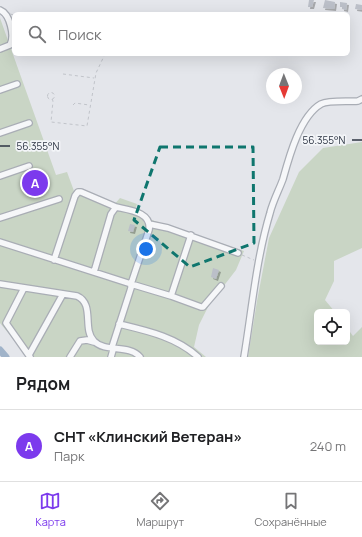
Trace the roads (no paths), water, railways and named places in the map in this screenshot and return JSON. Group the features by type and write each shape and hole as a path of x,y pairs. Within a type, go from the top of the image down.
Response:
{"street":[{"path":"0,10 8,18 12,38 10,45 0,49"},
{"path":"0,90 17,84"},
{"path":"244,357 258,262 271,208 282,182 296,139 303,124 321,104 358,101 362,99"},
{"path":"0,132 29,123"},
{"path":"0,176 29,166"},
{"path":"54,260 75,196 78,192 116,207 143,215 149,224 147,237 112,347 113,350 111,357"},
{"path":"0,218 59,199"},
{"path":"94,272 111,214 116,207"},
{"path":"149,224 191,235 238,253"},
{"path":"170,296 191,235"},
{"path":"0,242 201,307 221,286"},
{"path":"0,284 82,298 85,302 88,314 90,334 95,342"},
{"path":"24,288 6,323 30,356 63,294"},
{"path":"120,324 156,333 179,343 198,357"},
{"path":"70,357 80,341 87,340 95,342 99,345 135,352 140,357"}],"waterway":[{"path":"0,350 6,357"}],"place":[{"name":"СНТ «Клинский Ветеран»","path":"35,183"}]}
